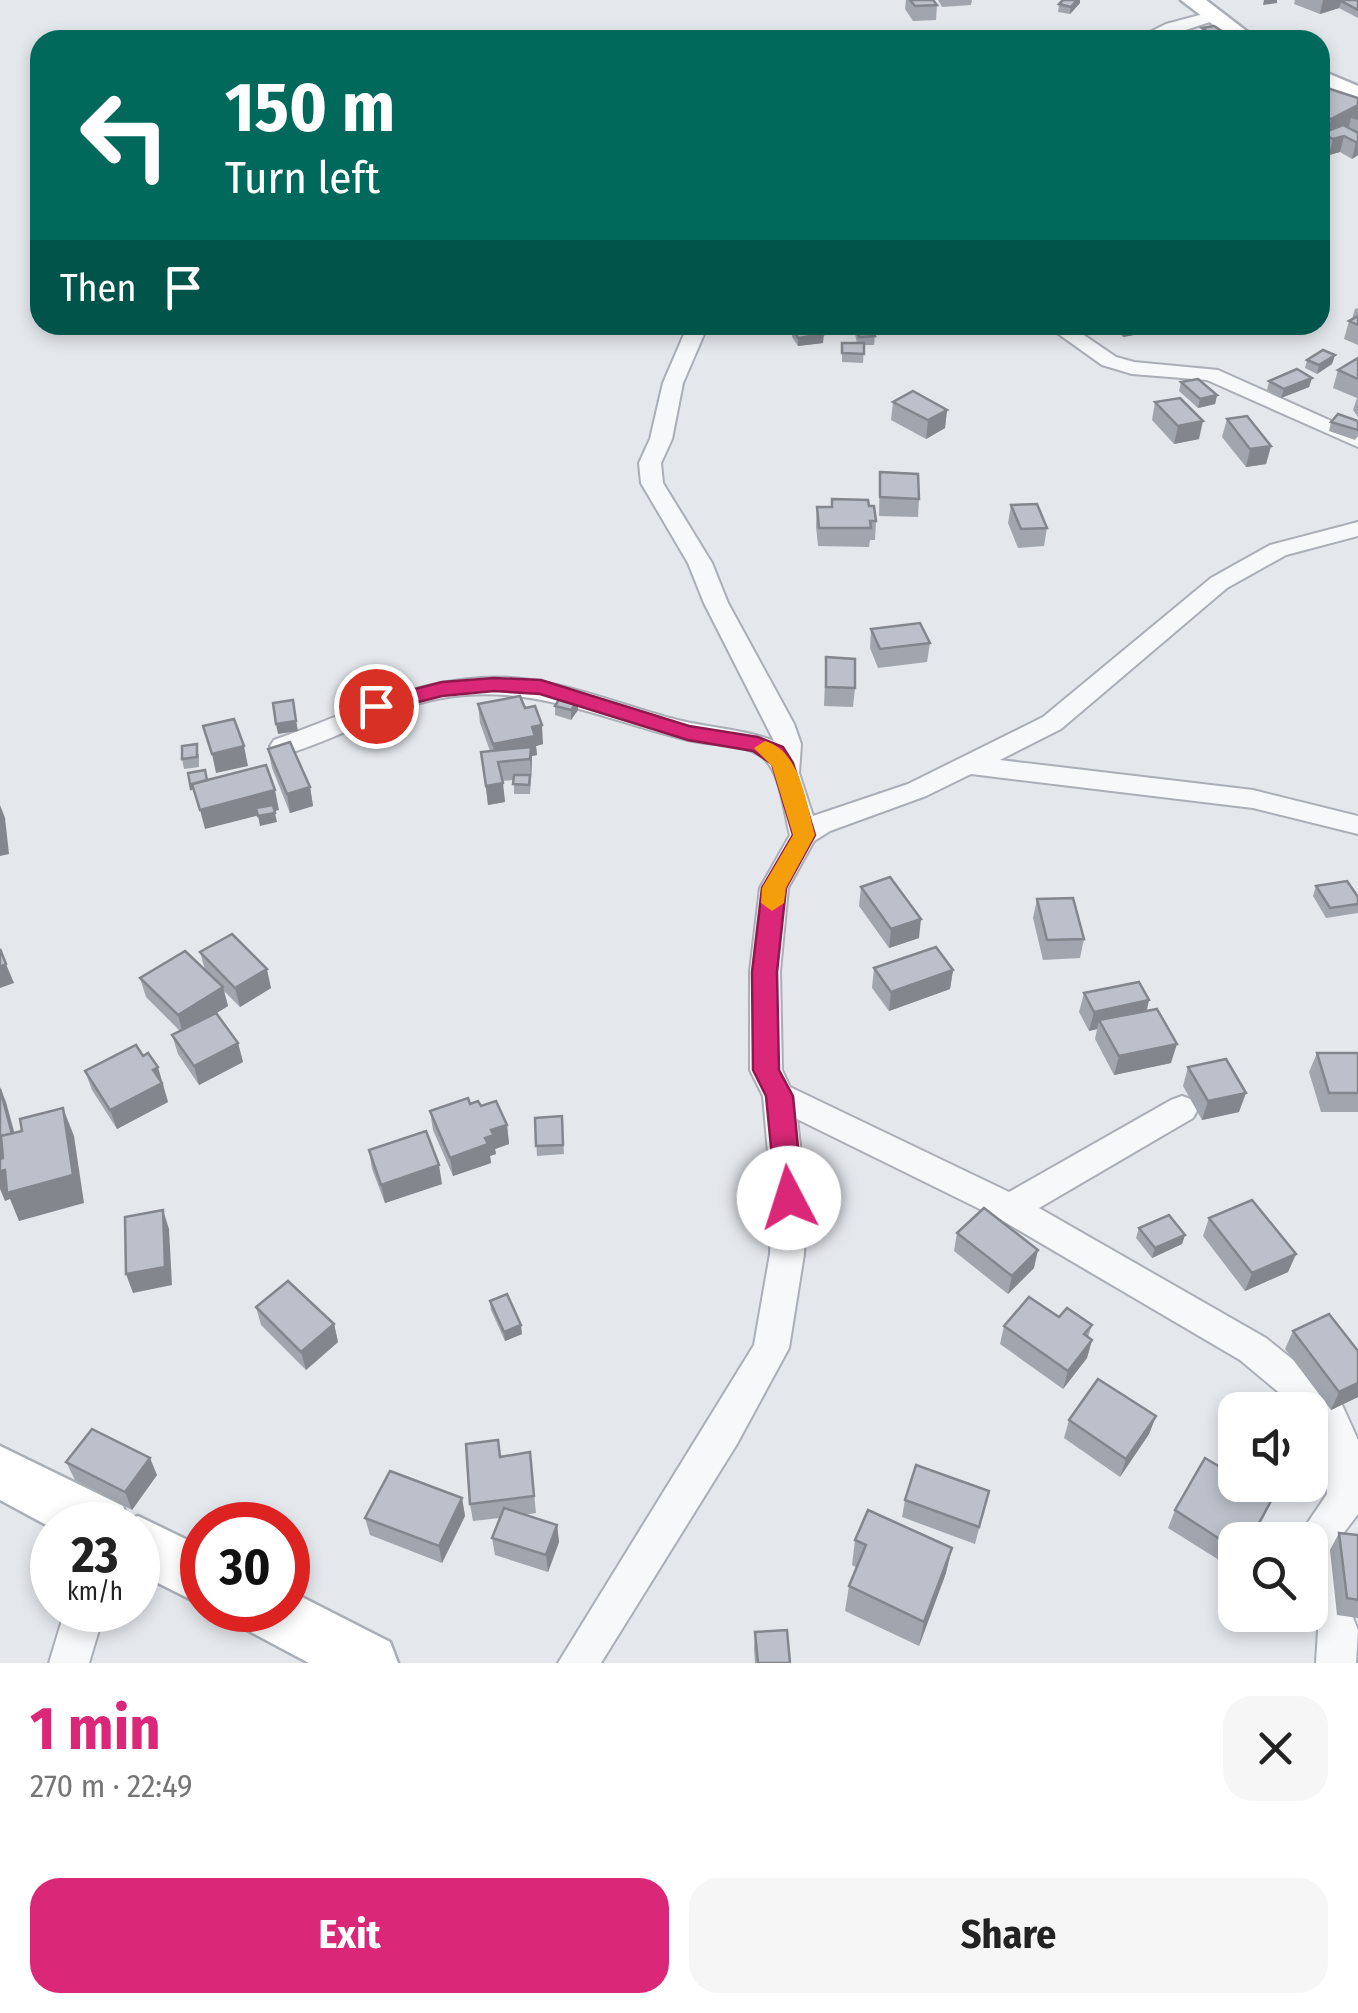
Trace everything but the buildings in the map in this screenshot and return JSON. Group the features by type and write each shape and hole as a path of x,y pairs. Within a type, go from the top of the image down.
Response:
{"street":[{"path":"1192,0 1232,30"},
{"path":"1164,30 1211,16"},
{"path":"1330,81 1358,94"},
{"path":"694,335 672,383 661,439 650,464 652,483 700,564 780,724 788,744 786,774"},
{"path":"1071,335 1109,360 1132,368 1210,374 1358,441"},
{"path":"578,1663 724,1432 771,1348 787,1254 789,1198 780,1096 766,1070 764,972 774,888 804,835 820,824 917,790 1052,722 1220,582 1278,550 1358,528"},
{"path":"283,746 376,706 442,689 526,686 564,692 688,732 758,744 775,752 786,774 804,835"},
{"path":"969,765 1253,799 1358,825"},
{"path":"780,1096 1010,1208 1253,1349 1325,1408 1344,1448 1346,1500 1319,1534 1323,1593 1338,1630 1336,1663"},
{"path":"1010,1208 1182,1109"},
{"path":"0,1472 58,1502"},
{"path":"70,1663 79,1632"},
{"path":"309,1632 369,1663"}],"slow traffic":[{"path":"765,748 775,752 782,763 804,835 774,888 772,903"}],"route":[{"path":"376,706 442,689 494,684 541,687 688,732 758,744 775,752 804,835 774,888 764,972 766,1070 780,1096 789,1198"}]}
